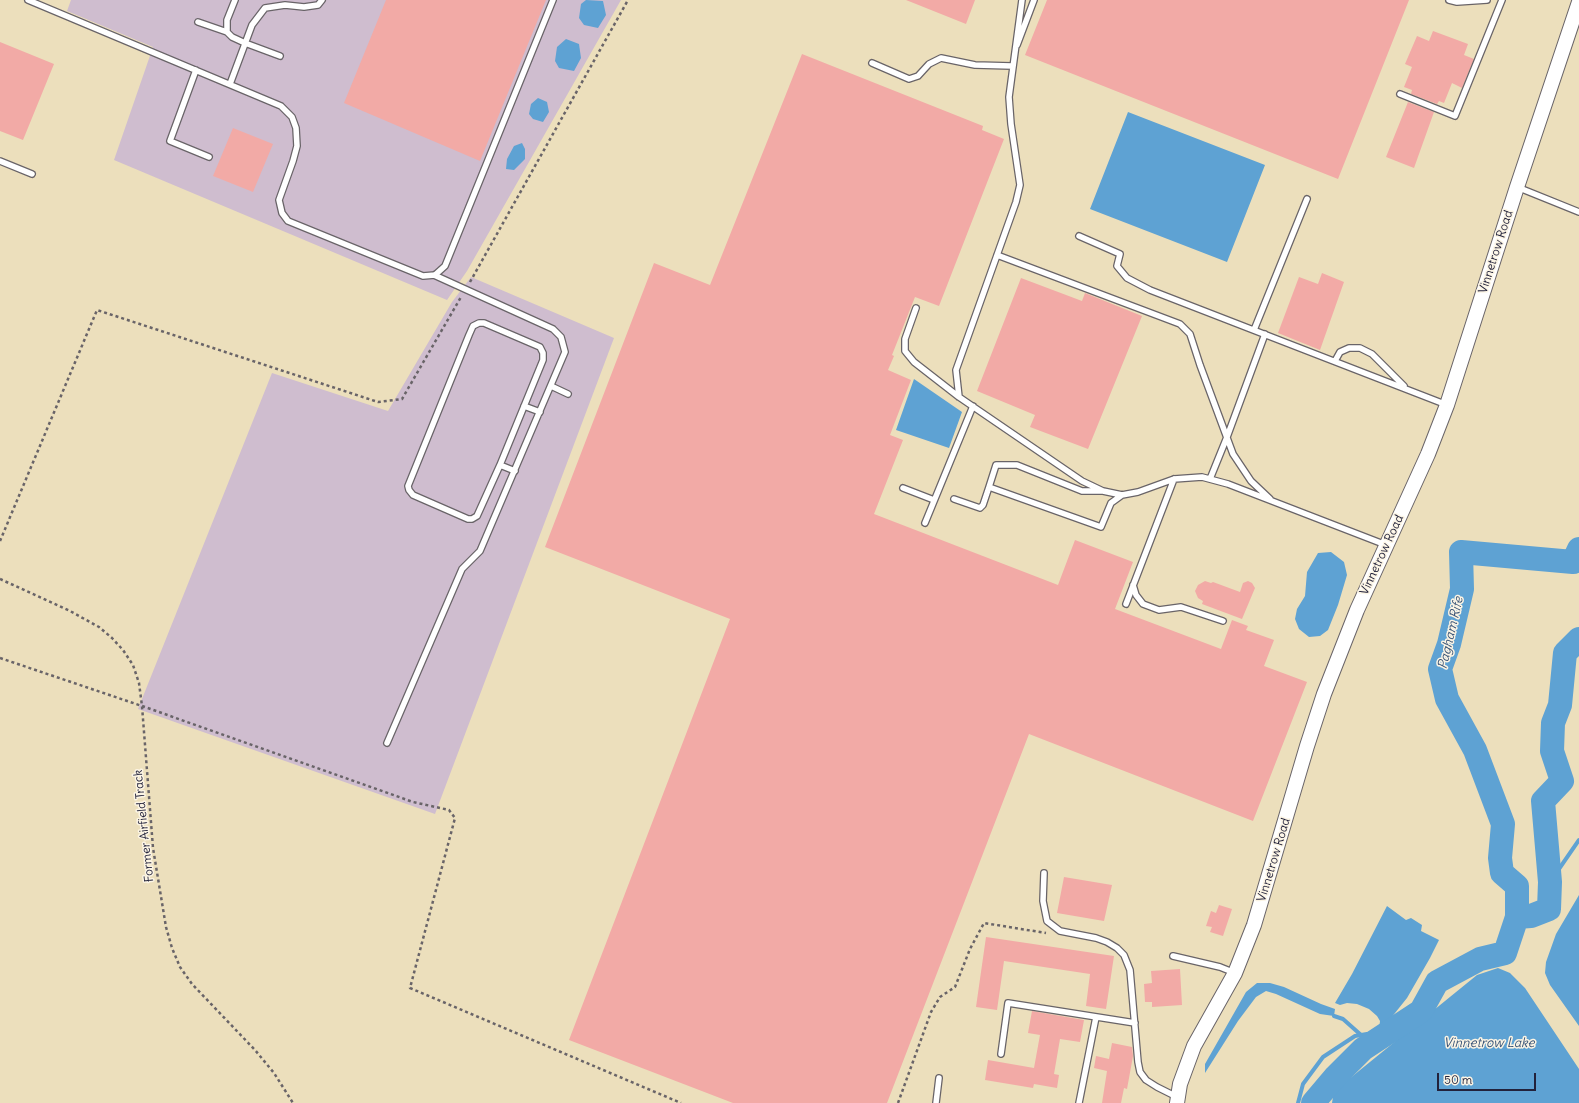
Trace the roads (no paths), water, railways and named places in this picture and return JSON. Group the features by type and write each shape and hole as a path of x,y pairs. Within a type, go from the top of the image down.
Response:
{"street":[{"name":"Vinnetrow Road","path":"1177,1100 1182,1078 1194,1046 1235,973 1254,925 1307,746 1324,694 1356,610 1428,454 1447,405 1517,187 1579,2"}],"lane":[{"path":"28,0 281,106 292,117 296,128 298,146 279,200 282,213 288,221 423,276 434,275 553,329 558,333 563,342 564,352 551,386 480,551 462,569 387,743"},
{"path":"227,32 227,20 235,0"},
{"path":"230,84 252,25 265,8 285,5 304,7 318,5 322,0"},
{"path":"434,275 445,266 553,0"},
{"path":"959,397 956,370 1016,202 1020,185 1011,124 1009,97 1013,57 1022,0"},
{"path":"1013,57 1034,0"},
{"path":"1449,0 1457,2 1487,0"},
{"path":"1400,94 1455,116 1502,0"},
{"path":"198,22 227,32 232,37 245,43 280,56"},
{"path":"872,63 909,79 918,76 929,64 941,58 975,66 1012,66"},
{"path":"196,70 170,141 209,157"},
{"path":"0,161 32,174"},
{"path":"1517,187 1579,212"},
{"path":"1254,330 1307,199"},
{"path":"1079,236 1120,254 1117,266 1126,278 1150,290 1447,405"},
{"path":"997,255 1180,324 1190,334 1233,454 1251,481 1272,501"},
{"path":"916,308 905,339 905,351 914,362 959,397 1082,481 1104,490 1122,495 1138,492 1174,479 1202,477 1228,484 1386,546"},
{"path":"484,323 540,347 542,350 543,360 500,465 477,516 474,519 468,519 413,495 408,490 408,486 471,331 476,324 484,323"},
{"path":"1210,479 1265,334"},
{"path":"1335,361 1340,352 1349,348 1360,348 1372,354 1405,388"},
{"path":"551,386 568,394"},
{"path":"524,406 540,412"},
{"path":"925,524 973,406"},
{"path":"500,465 514,471"},
{"path":"954,499 980,508 983,505 996,465 1017,465 1082,491 1104,490"},
{"path":"1126,604 1174,479"},
{"path":"989,487 1100,527 1111,504 1122,495"},
{"path":"903,488 934,500"},
{"path":"1133,585 1136,594 1143,604 1159,610 1182,607 1223,621"},
{"path":"1044,873 1043,901 1047,922 1060,931 1096,938 1107,942 1117,948 1124,955 1130,970 1140,1072 1152,1084 1177,1100"},
{"path":"1173,956 1220,967 1235,973"},
{"path":"1001,1054 1008,1003 1135,1023"},
{"path":"1079,1103 1096,1017"},
{"path":"936,1103 939,1078"}],"water":[{"path":"586,0 603,1 606,15 598,28 584,25 579,18 581,4"},
{"path":"566,39 579,44 581,58 574,71 559,68 555,61 557,47"},
{"path":"538,98 547,102 549,112 543,122 533,119 529,114 531,104"},
{"path":"1128,112 1265,165 1227,262 1090,209"},
{"path":"522,143 525,149 525,159 514,170 506,169 507,159 514,146"},
{"path":"914,379 962,412 949,448 896,430"},
{"path":"1331,552 1344,562 1347,575 1338,605 1328,630 1320,636 1309,637 1299,629 1295,619 1297,609 1305,596 1307,572 1318,553"},
{"path":"1579,895 1579,1026 1550,985 1545,973 1546,962 1556,934"},
{"path":"1387,906 1406,920 1411,918 1422,925 1421,931 1439,940 1407,998 1391,1018 1389,1023 1396,1028 1382,1037 1379,1030 1380,1021 1369,1009 1357,1004 1347,1003 1340,1005 1335,1003 1352,974"},
{"name":"Vinnetrow Lake","path":"1498,968 1510,973 1525,988 1579,1069 1579,1103 1332,1103 1333,1097 1339,1088 1349,1079 1477,975"},
{"path":"1257,983 1270,983 1284,987 1335,1009 1334,1016 1320,1014 1266,991 1256,997 1238,1021 1205,1073 1205,1064 1246,992"}],"waterway":[{"name":"Pagham Rife","path":"1517,917 1517,886 1502,873 1500,858 1503,824 1475,750 1447,699 1440,669 1449,644 1462,589 1461,552 1573,562 1579,549"},
{"name":"Pagham Rife","path":"1313,1103 1335,1077 1363,1049 1421,1011 1437,982 1480,959 1505,953 1517,917 1531,916 1549,909 1550,882 1543,801 1562,781 1552,751 1553,723 1560,705 1565,653 1579,639"},
{"path":"1550,882 1579,840"},
{"path":"1334,1016 1343,1019 1361,1035"},
{"path":"1298,1103 1303,1084 1323,1057 1355,1036 1367,1034 1382,1037"}]}
